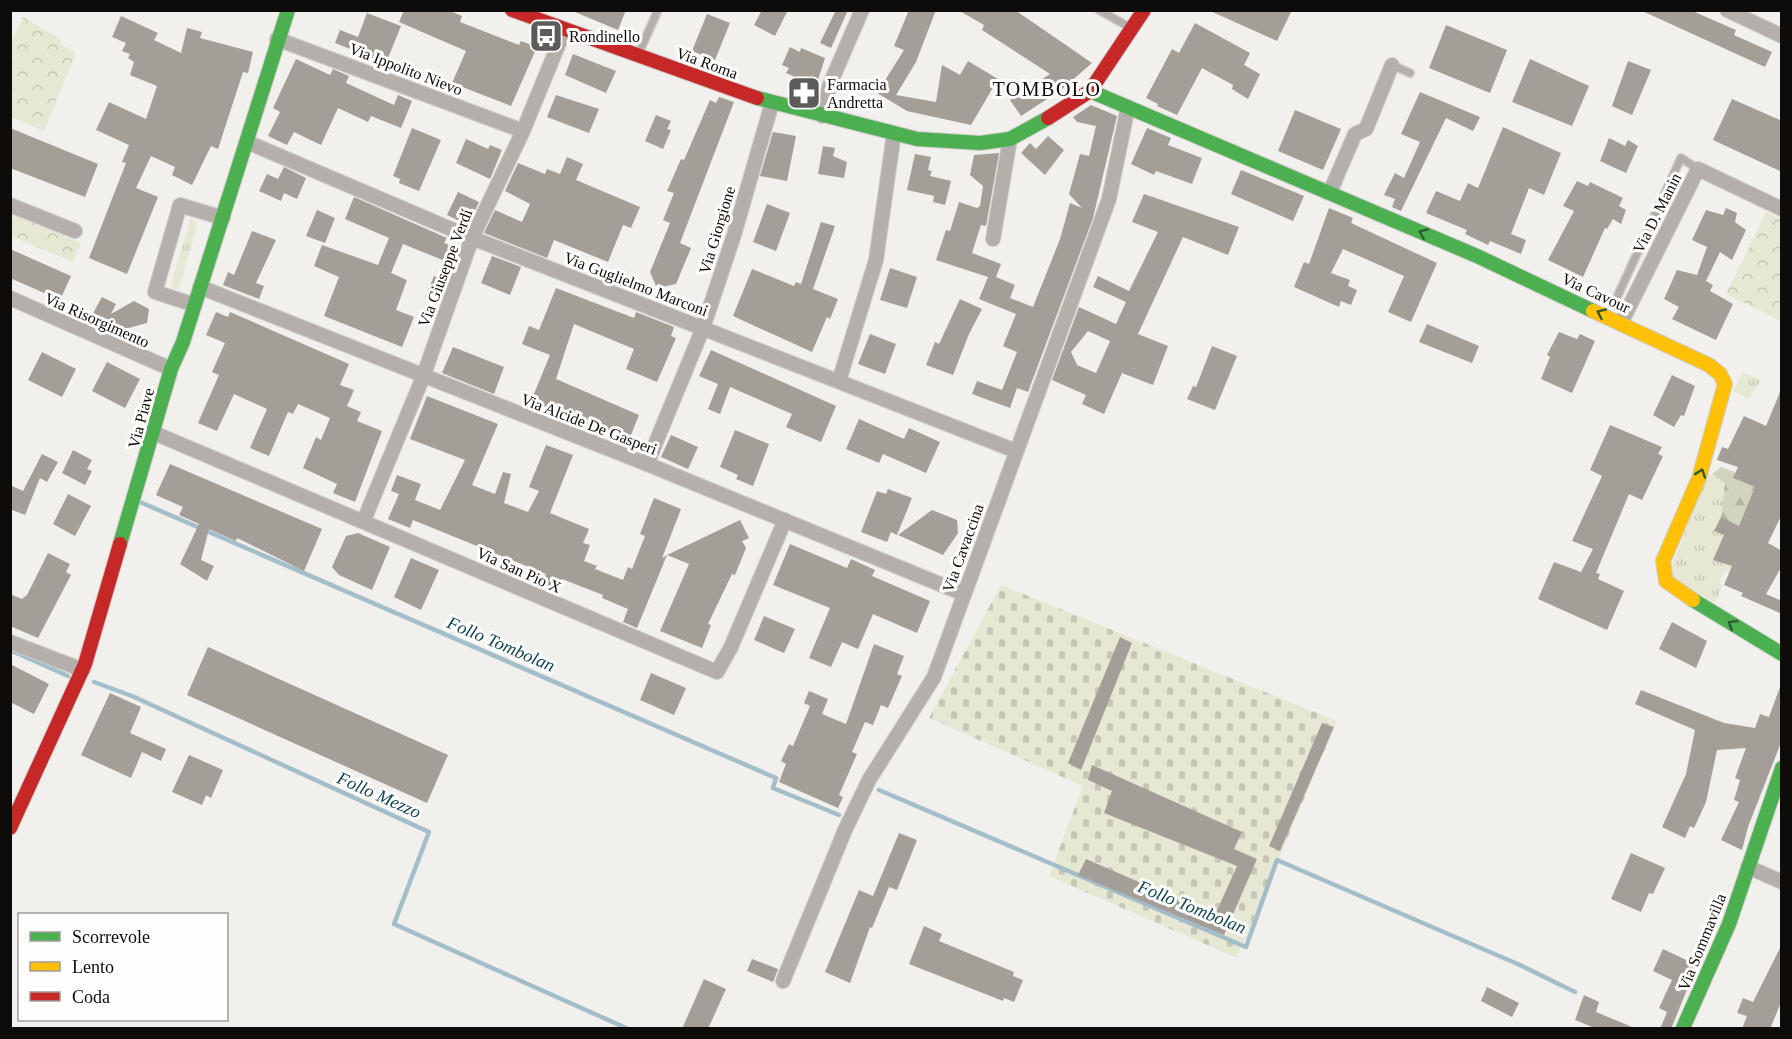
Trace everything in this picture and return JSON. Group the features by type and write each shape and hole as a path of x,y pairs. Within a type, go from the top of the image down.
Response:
{"main road":[{"name":"Via Piave","path":"10,828 83,670 171,369 179,355 288,10"},
{"name":"Via Roma","path":"512,10 564,31 772,103 917,139 980,143 1010,139 1039,124 1090,91 1144,10"},
{"path":"1090,91 1128,107"},
{"name":"Via Cavour","path":"1128,107 1324,192 1330,192 1621,323 1709,365 1720,374 1725,384 1699,478 1663,561 1666,581 1674,589 1782,654"},
{"name":"Via Sommavilla","path":"1683,1029 1729,924 1782,768"}],"street":[{"path":"822,116 830,84 862,10"},
{"path":"1727,10 1782,36"},
{"name":"Via Giuseppe Verdi","path":"364,520 423,377 472,238 523,131 564,31"},
{"name":"Via Ippolito Nievo","path":"277,39 523,131"},
{"path":"1330,192 1355,134 1366,129 1392,65"},
{"name":"Via Giorgione","path":"647,464 703,328 734,235 772,103"},
{"name":"Via Cavaccina","path":"783,981 845,830 869,780 934,677 1109,200 1128,107"},
{"path":"839,381 876,260 894,133"},
{"path":"993,239 1010,139"},
{"name":"Via Guglielmo Marconi","path":"246,142 472,238 1016,451"},
{"name":"Via D. Manin","path":"1621,323 1698,169 1782,209"},
{"path":"10,205 75,231"},
{"path":"195,305 155,292 180,205 223,218"},
{"name":"Via Alcide De Gasperi","path":"200,288 647,464 964,594"},
{"name":"Via Risorgimento","path":"10,298 171,369"},
{"name":"Via San Pio X","path":"154,433 364,520 717,672 731,647 785,520"},
{"path":"10,642 83,670"},
{"path":"1748,867 1782,882"}],"lane":[{"path":"638,55 658,10"},
{"path":"1099,10 1131,28"},
{"path":"1392,65 1410,74"},
{"path":"1618,296 1681,158 1698,169"}],"green space":[{"path":"23,17 61,39 61,44 76,53 44,131 11,117 11,43"},
{"path":"1766,212 1781,220 1781,321 1726,294"},
{"path":"11,213 81,243 73,262 11,236"},
{"path":"190,220 196,220 197,227 179,288 172,290 171,284"},
{"path":"1743,372 1761,380 1749,399 1733,391"},
{"path":"1721,467 1735,472 1734,478 1755,487 1754,536 1721,517 1725,483 1712,474"},
{"path":"1708,473 1726,483 1721,517 1714,531 1726,536 1742,576 1725,571 1719,582 1723,585 1715,603 1676,581 1670,571"},
{"path":"1001,585 1337,721 1237,958 1049,876 1083,786 929,718"}],"building":[{"path":"404,10 448,10 462,16 460,22 519,45 521,41 537,47 511,106 452,83 466,51 399,22"},
{"path":"570,10 626,10 618,30"},
{"path":"762,10 788,10 775,36 754,25"},
{"path":"836,10 848,10 831,48 820,43"},
{"path":"909,10 936,10 916,62 896,95 936,102 942,65 960,75 968,61 998,79 971,125 907,111 877,93 904,50 894,46"},
{"path":"958,10 1015,10 1092,63 1061,90 1021,116 1010,100 1050,74 982,30 984,25"},
{"path":"1208,10 1292,10 1277,41"},
{"path":"1640,10 1690,10 1736,30 1734,35 1772,52 1765,67"},
{"path":"367,13 401,26 386,63 335,43 340,30 358,37"},
{"path":"707,14 730,23 715,60 692,51"},
{"path":"121,16 158,33 154,40 181,53 187,28 202,32 200,38 253,52 248,73 243,72 218,149 211,146 192,185 172,175 175,167 151,156 136,188 158,197 127,274 89,258 126,163 122,162 129,145 96,130 109,102 146,119 157,86 130,75 134,62 128,58 130,54 122,51 126,43 112,37"},
{"path":"1195,23 1250,53 1244,65 1260,74 1248,99 1232,89 1233,85 1202,68 1177,115 1146,98 1172,49 1179,53"},
{"path":"1446,25 1507,50 1490,93 1429,68"},
{"path":"790,47 800,52 801,48 825,58 816,86 786,73 789,68 782,65"},
{"path":"573,54 616,71 606,93 565,75"},
{"path":"296,59 330,75 333,69 349,76 346,83 394,105 398,95 412,101 401,128 371,116 368,122 338,108 321,145 294,132 287,145 268,136 280,112 273,108"},
{"path":"1530,59 1589,86 1572,126 1512,102"},
{"path":"1628,61 1651,70 1632,115 1612,106"},
{"path":"1420,92 1480,117 1473,131 1446,118 1401,211 1392,207 1395,199 1384,195 1395,173 1404,178 1420,142 1401,134"},
{"path":"556,95 599,109 589,133 547,117"},
{"path":"719,97 734,102 680,243 691,248 676,284 657,288 650,272 670,223 663,220 674,193 667,191 681,159 684,160 710,100 716,103"},
{"path":"1732,99 1782,121 1782,172 1713,140"},
{"path":"1091,105 1117,116 1093,218 1028,392 1017,388 1010,408 972,394 977,381 1002,390 1017,352 1003,346 1016,314 979,299 988,277 936,260 946,230 950,231 959,202 977,208 980,206 983,186 970,175 974,155 999,153 986,226 981,225 972,253 1001,264 996,277 1015,285 1010,298 1033,307 1060,239 1070,203 1082,208 1069,194 1080,154 1089,156 1096,126 1077,122 1073,117"},
{"path":"1295,110 1341,129 1323,170 1278,151"},
{"path":"656,115 671,121 667,129 671,130 663,149 645,141"},
{"path":"1503,127 1561,153 1544,195 1529,188 1511,234 1526,240 1521,254 1490,241 1488,245 1465,234 1467,230 1426,213 1436,191 1460,201 1468,183 1478,188"},
{"path":"10,128 98,164 85,197 10,168"},
{"path":"412,128 441,140 419,191 399,183 400,179 393,176"},
{"path":"1147,128 1171,138 1168,145 1202,158 1192,184 1156,171 1154,175 1131,164"},
{"path":"773,132 796,136 787,181 760,176"},
{"path":"1048,136 1064,150 1045,175 1021,153 1030,143 1036,149"},
{"path":"1609,138 1625,146 1628,140 1638,146 1626,173 1600,161"},
{"path":"466,139 488,149 490,145 502,150 490,179 456,163"},
{"path":"823,146 835,148 833,156 847,162 844,178 818,174"},
{"path":"915,154 931,157 928,170 932,171 930,176 951,181 945,205 933,202 934,196 907,190"},
{"path":"567,157 583,164 576,180 640,207 631,228 623,225 608,262 554,240 547,258 484,233 495,210 522,222 530,204 505,191 518,163 545,174 547,169 560,174"},
{"path":"284,167 306,178 297,199 284,193 281,201 259,191 267,174 278,179"},
{"path":"1241,170 1304,196 1293,221 1231,194"},
{"path":"1577,181 1588,186 1590,182 1623,198 1619,206 1626,210 1621,224 1613,219 1607,229 1605,228 1583,277 1548,260 1574,211 1563,206"},
{"path":"458,192 479,202 468,225 447,215"},
{"path":"1144,194 1239,227 1228,255 1183,237 1138,334 1168,346 1153,385 1122,373 1104,414 1082,404 1086,395 1052,380 1079,307 1116,324 1126,302 1093,287 1098,276 1129,291 1158,232 1132,222","holes":["1088,331 1110,341 1096,373 1077,365 1071,352"]},
{"path":"354,197 447,238 444,243 456,248 450,263 403,244 391,273 407,280 396,310 414,317 402,347 324,316 339,277 314,266 322,245 378,265 389,238 345,219"},
{"path":"767,204 790,213 776,251 753,242"},
{"path":"1329,208 1353,218 1351,223 1437,263 1411,322 1388,312 1404,276 1343,249 1331,273 1350,280 1348,286 1357,290 1351,305 1341,301 1339,307 1294,287 1304,262 1309,264"},
{"path":"1726,208 1737,213 1735,222 1746,230 1732,260 1720,252 1706,281 1713,285 1710,291 1733,304 1716,340 1672,319 1679,307 1664,299 1677,270 1697,275 1707,247 1692,240 1706,210 1723,215"},
{"path":"317,210 335,218 325,243 306,236"},
{"path":"821,222 835,226 813,289 838,299 830,319 827,317 812,352 733,316 752,269 794,286 796,282 801,284"},
{"path":"252,231 276,240 256,283 264,286 259,299 223,285 228,272 234,275"},
{"path":"10,249 71,276 60,300 10,278"},
{"path":"492,256 521,267 510,295 481,283"},
{"path":"890,268 917,277 907,308 880,300"},
{"path":"434,276 447,281 439,303 425,297"},
{"path":"556,288 634,318 636,312 674,327 671,336 676,338 657,382 626,369 634,349 574,324 556,379 639,415 629,440 531,401 550,355 522,344 529,326 539,330"},
{"path":"102,297 116,304 111,314 134,301 149,309 147,323 121,330 92,315"},
{"path":"960,299 982,309 969,334 953,375 926,365 935,342 939,344"},
{"path":"216,312 228,317 230,312 349,364 340,385 354,390 347,406 361,412 357,421 382,431 355,502 333,493 337,484 303,468 316,437 321,440 330,418 298,404 293,414 288,412 269,456 250,448 267,409 234,394 217,431 198,423 219,375 212,372 225,343 206,335"},
{"path":"1427,324 1479,346 1472,363 1419,342"},
{"path":"1559,332 1577,339 1580,334 1595,341 1572,393 1541,379 1550,357 1547,355"},
{"path":"870,334 896,344 885,374 858,364"},
{"path":"1212,346 1237,356 1215,410 1187,399 1193,386 1196,387"},
{"path":"453,347 504,367 494,394 442,373"},
{"path":"711,350 836,406 821,442 786,427 792,414 730,387 720,414 708,409 718,384 699,376"},
{"path":"42,352 76,369 62,397 28,380"},
{"path":"107,362 140,379 125,408 92,391"},
{"path":"1672,375 1695,386 1684,416 1681,415 1674,427 1653,415"},
{"path":"1782,387 1782,514 1768,543 1782,551 1782,566 1766,594 1782,601 1782,614 1741,596 1743,593 1724,585 1732,566 1713,560 1724,535 1714,531 1721,517 1739,526 1755,487 1733,478 1738,467 1717,460 1722,447 1728,449 1744,416 1766,426"},
{"path":"427,396 498,424 472,485 495,494 503,472 511,474 504,503 528,512 539,491 529,487 546,445 573,455 550,513 589,529 583,543 590,545 584,561 597,566 595,569 623,580 628,567 632,569 645,536 640,534 654,498 681,509 662,558 667,555 637,628 623,622 628,609 602,598 603,595 562,579 556,592 541,586 546,574 413,520 410,528 388,519 399,494 391,491 397,475 421,484 415,500 440,510 465,460 410,439"},
{"path":"859,419 904,439 909,428 940,442 926,473 883,454 879,463 846,449"},
{"path":"1610,425 1662,447 1658,454 1663,456 1642,500 1629,494 1596,573 1600,574 1598,579 1624,591 1607,630 1538,599 1554,562 1581,572 1593,549 1572,541 1602,476 1590,470"},
{"path":"735,430 769,444 753,486 736,479 738,475 720,467"},
{"path":"671,435 698,447 688,469 661,457"},
{"path":"73,450 92,460 87,469 92,471 85,485 62,473"},
{"path":"42,454 58,462 47,482 40,478 25,515 10,509 10,485 23,491"},
{"path":"170,464 322,529 304,571 237,538 236,541 209,529 201,560 214,566 207,581 180,564 199,524 179,515 183,507 156,495"},
{"path":"888,489 912,498 897,535 891,532 887,542 861,532 877,491 886,494"},
{"path":"68,494 91,506 75,536 53,524"},
{"path":"932,510 957,520 958,533 943,555 898,535"},
{"path":"740,520 749,538 742,541 746,548 735,575 732,574 708,624 711,625 702,648 660,631 689,564 667,555"},
{"path":"358,533 390,547 372,590 339,575 332,567 346,536"},
{"path":"790,544 847,568 851,559 875,570 872,576 930,601 917,633 873,614 858,649 842,642 831,667 809,658 830,608 773,585"},
{"path":"48,553 70,564 66,572 71,575 38,638 10,626 10,594 22,599 27,595"},
{"path":"411,558 439,570 421,610 394,597"},
{"path":"764,616 795,629 784,653 754,640"},
{"path":"1672,622 1707,641 1696,668 1659,649"},
{"path":"1120,637 1132,643 1081,770 1068,763"},
{"path":"874,644 904,656 897,674 902,676 888,708 881,705 873,725 865,722 852,752 857,754 839,795 843,797 838,808 779,782 786,764 781,761 789,744 793,746 810,706 804,703 809,691 828,699 822,714 846,724"},
{"path":"208,647 448,755 427,803 187,695"},
{"path":"10,664 49,684 34,714 10,702"},
{"path":"651,673 686,688 674,715 640,700"},
{"path":"1780,687 1782,740 1748,827 1742,850 1721,840 1739,802 1734,800 1740,780 1735,778 1746,748 1717,750 1706,802 1694,828 1690,826 1685,838 1662,827 1686,774 1695,730 1635,704 1641,690 1724,723 1755,728 1760,714 1769,717"},
{"path":"110,693 141,707 130,733 166,749 161,761 142,752 131,778 81,755"},
{"path":"1322,723 1334,727 1280,851 1269,846"},
{"path":"189,755 223,770 211,798 206,795 202,805 172,792"},
{"path":"1092,765 1242,832 1234,849 1257,859 1224,935 1078,875 1086,859 1215,915 1237,866 1104,813 1112,791 1088,780"},
{"path":"899,833 917,840 897,890 889,887 872,928 870,927 850,983 825,972 859,890 873,896"},
{"path":"1631,853 1665,868 1653,894 1649,893 1641,912 1611,899"},
{"path":"924,926 942,934 939,941 1014,972 1013,976 1023,980 1014,1002 1004,998 1003,1001 909,964"},
{"path":"1782,944 1782,1000 1770,1029 1742,1029 1747,1016 1737,1013 1743,998 1753,1002"},
{"path":"1663,949 1697,965 1671,1029 1660,1029 1667,1012 1659,1008 1672,980 1653,971"},
{"path":"752,959 778,969 773,982 747,971"},
{"path":"704,979 726,989 708,1029 682,1029"},
{"path":"1487,987 1519,1003 1512,1017 1481,1001"},
{"path":"1584,995 1599,1002 1596,1012 1637,1029 1597,1029 1575,1020"}],"waterway":[{"name":"Follo Tombolan","path":"140,502 776,778 773,788 839,815"},
{"name":"Follo Mezzo","path":"10,650 68,676"},
{"name":"Follo Mezzo","path":"94,682 132,696 429,832 394,924 626,1028"},
{"name":"Follo Tombolan","path":"879,790 1246,947 1277,860 1520,965 1575,992"}],"traffic: fast":[{"path":"120,544 171,369 183,342 288,10"},
{"path":"1090,91 1477,256 1593,311"},
{"path":"757,98 917,139 980,143 1010,139 1048,118"},
{"path":"1693,600 1782,654"},
{"path":"1683,1028 1729,924 1782,768"}],"traffic: slow":[{"path":"1593,311 1709,365 1720,374 1725,384 1699,478 1663,561 1666,581 1693,600"}],"traffic: jam":[{"path":"512,10 757,98"},
{"path":"1048,118 1090,91 1144,10"},
{"path":"10,828 85,664 120,544"}],"place":[{"name":"Rondinello","path":"546,36"},
{"name":"Farmacia Andretta","path":"804,93"}],"district":[{"name":"TOMBOLO","path":"1047,89"}]}
